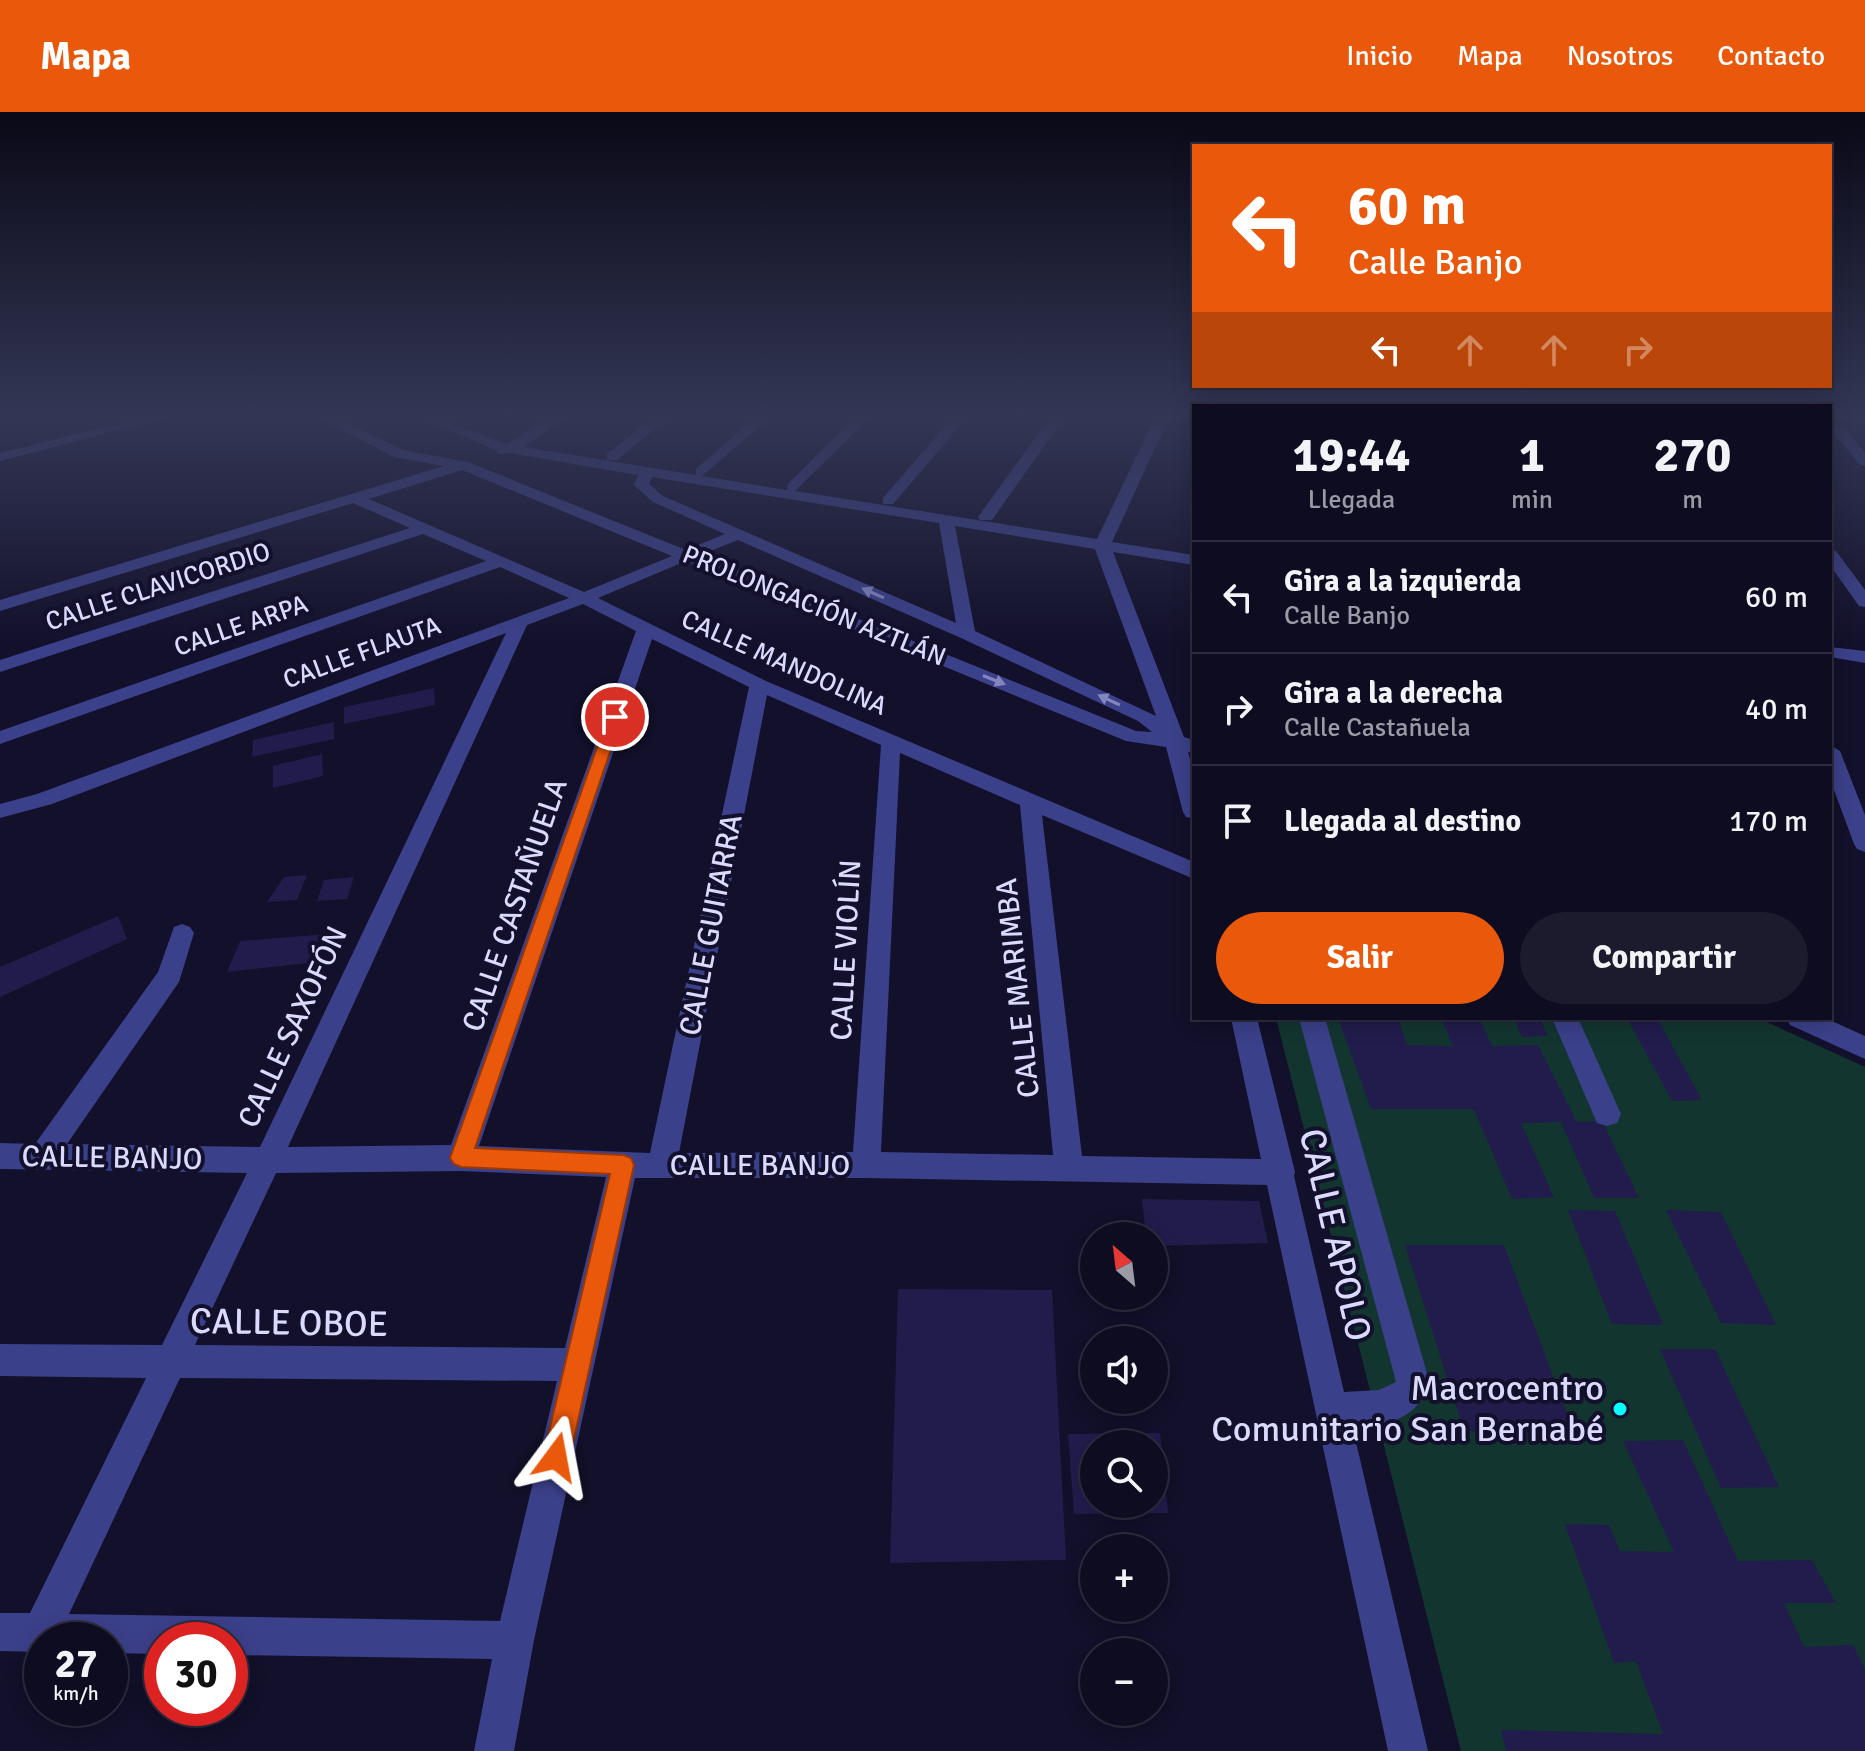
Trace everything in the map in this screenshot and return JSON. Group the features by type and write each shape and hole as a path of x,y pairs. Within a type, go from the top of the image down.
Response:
{"street":[{"path":"0,606 376,491"},
{"name":"PROLONGACIÓN AZTLÁN","path":"530,491 1133,737 1185,744"},
{"name":"PROLONGACIÓN AZTLÁN","path":"647,491 1145,717 1185,744"},
{"path":"770,491 1103,541 1192,550"},
{"path":"823,491 986,517 1192,560"},
{"path":"888,501 896,491"},
{"path":"986,517 1004,491"},
{"path":"1127,491 1103,541 1185,744 1192,797"},
{"name":"CALLE MANDOLINA","path":"354,498 584,598 759,685 1192,870"},
{"path":"946,519 967,634"},
{"name":"CALLE CLAVICORDIO","path":"0,666 423,529"},
{"name":"CALLE FLAUTA","path":"0,811 64,792 584,598 738,534"},
{"path":"1832,557 1865,602"},
{"name":"CALLE ARPA","path":"0,738 499,562"},
{"name":"CALLE SAXOFÓN","path":"46,1622 268,1160 520,622"},
{"name":"CALLE CASTAÑUELA","path":"461,1158 646,629"},
{"path":"1832,652 1865,657"},
{"path":"1832,664 1865,669"},
{"name":"CALLE GUITARRA","path":"662,1166 759,685"},
{"name":"CALLE VIOLÍN","path":"866,1165 891,740"},
{"path":"1832,756 1865,844"},
{"name":"CALLE MARIMBA","path":"1030,802 1069,1167"},
{"path":"42,1157 170,975 182,933"},
{"name":"CALLE APOLO","path":"1244,1020 1281,1172 1408,1751"},
{"path":"1313,1020 1413,1384 1410,1394 1395,1405 1333,1409"},
{"path":"1566,1020 1607,1114"},
{"path":"1803,1020 1865,1048"},
{"name":"CALLE BANJO","path":"0,1156 268,1160 461,1158 662,1166 866,1165 1281,1172"},
{"path":"494,1751 515,1640 623,1165"},
{"name":"CALLE OBOE","path":"0,1360 577,1365"},
{"path":"0,1632 24,1632"},
{"path":"128,1633 515,1640"}],"green space":[{"name":"Macrocentro Comunitario San Bernabé","path":"1277,1020 1762,1020 1865,1067 1865,1751 1461,1751"}],"building":[{"path":"434,688 435,705 344,724 344,707"},
{"path":"334,722 334,739 252,757 253,740"},
{"path":"322,754 323,776 273,788 273,766"},
{"path":"307,875 297,900 267,902 284,877"},
{"path":"354,877 347,899 317,901 324,880"},
{"path":"118,916 127,939 0,997 0,967"},
{"path":"328,934 317,962 227,972 240,941"},
{"path":"1339,1020 1399,1020 1407,1045 1453,1046 1442,1020 1480,1020 1492,1046 1538,1045 1577,1122 1602,1121 1639,1198 1594,1198 1561,1122 1521,1123 1554,1197 1512,1199 1474,1109 1371,1109"},
{"path":"1515,1020 1541,1020 1548,1036 1522,1037"},
{"path":"1628,1020 1658,1020 1702,1100 1672,1101"},
{"path":"1142,1199 1259,1201 1268,1243 1168,1246 1168,1222 1144,1222"},
{"path":"1568,1210 1615,1211 1663,1325 1612,1324"},
{"path":"1666,1210 1721,1212 1776,1325 1721,1323"},
{"path":"1405,1245 1504,1245 1575,1435 1464,1431"},
{"path":"898,1289 1052,1290 1066,1560 890,1563"},
{"path":"1660,1349 1715,1349 1779,1487 1721,1488"},
{"path":"1068,1434 1080,1434 1080,1514 1074,1514"},
{"path":"1683,1440 1738,1561 1812,1560 1836,1603 1784,1603 1804,1647 1853,1645 1865,1669 1865,1751 1506,1751 1501,1730 1663,1734 1636,1661 1614,1663 1565,1524 1609,1525 1620,1551 1674,1552 1623,1441"}],"place":[{"name":"Macrocentro Comunitario San Bernabé","path":"1620,1409"}],"route":[{"path":"556,1457 623,1165 461,1158 615,717"}]}
